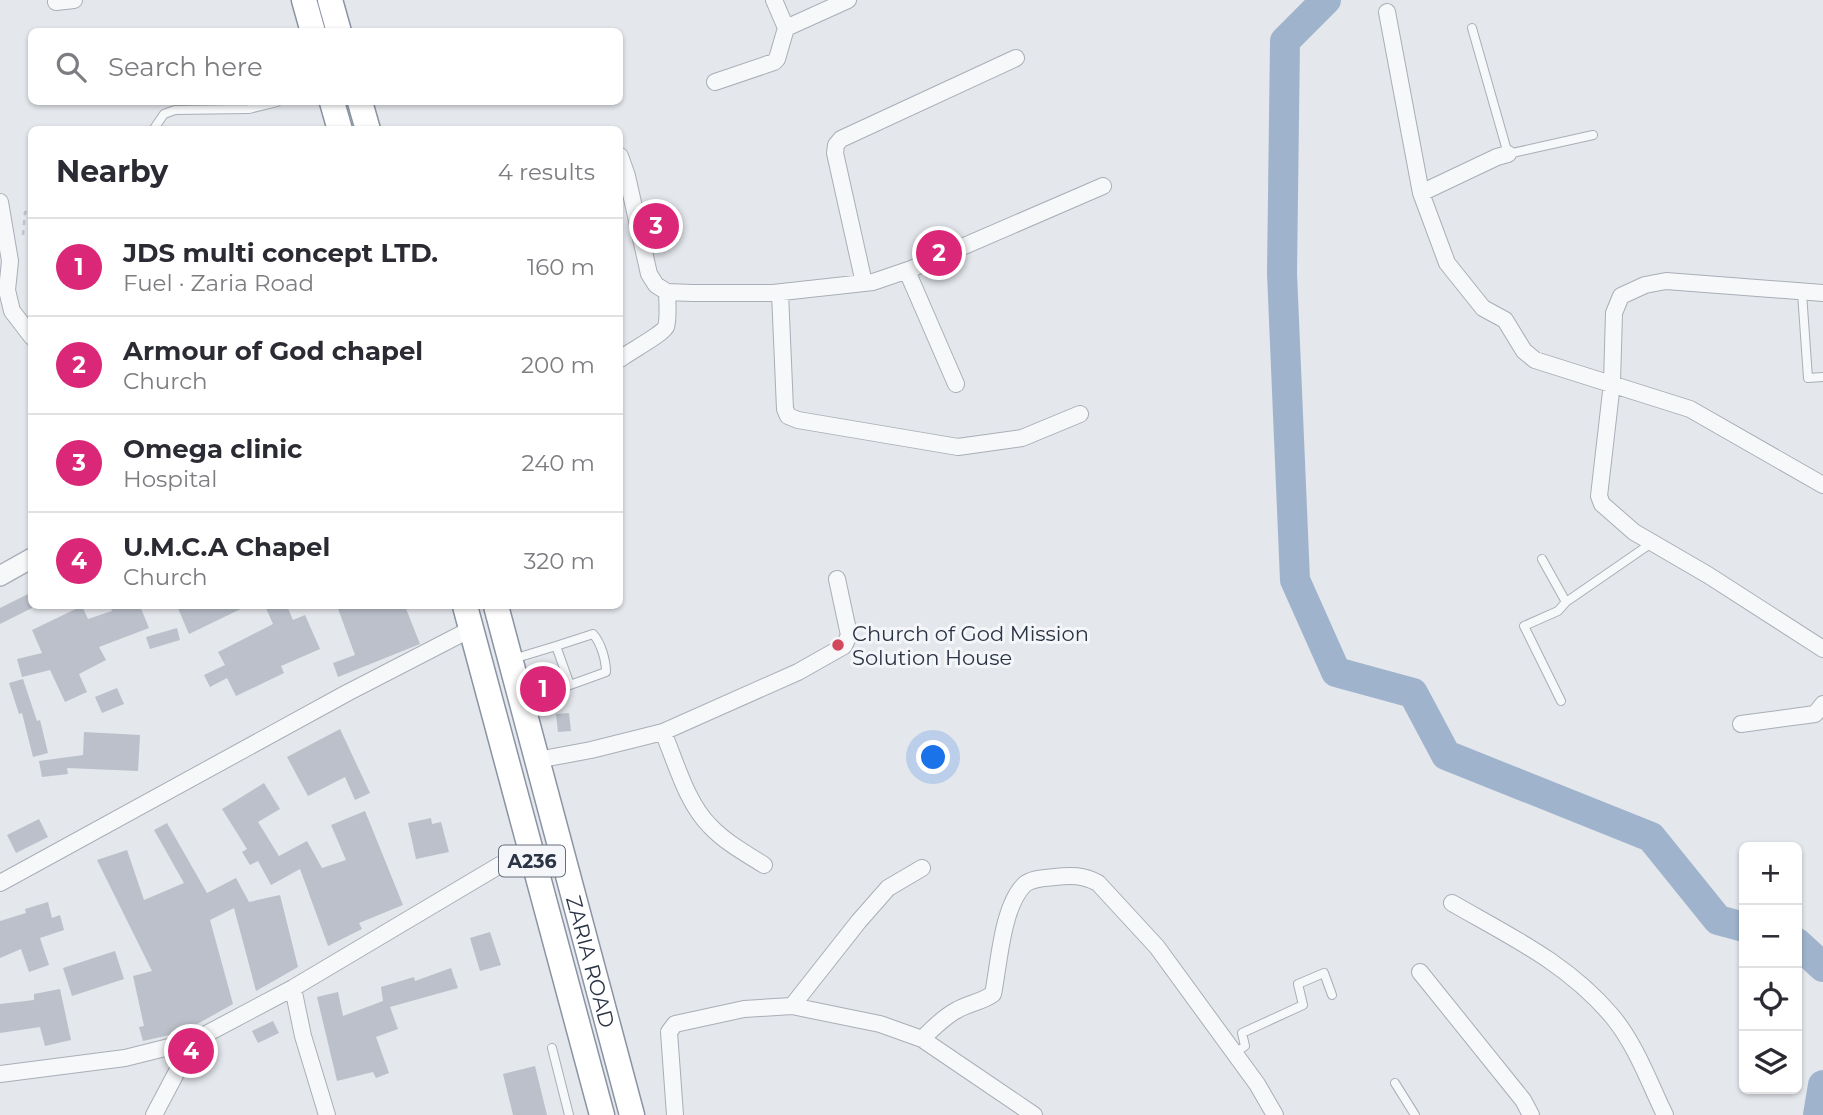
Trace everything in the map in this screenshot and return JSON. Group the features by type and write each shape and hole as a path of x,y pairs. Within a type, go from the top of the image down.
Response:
{"highway":[{"path":"304,0 312,28"},
{"path":"330,0 338,28"},
{"path":"333,105 339,126"},
{"path":"361,105 367,126"},
{"name":"ZARIA ROAD","path":"497,609 632,1115"},
{"name":"A236","path":"468,617 602,1115"},
{"path":"498,732 524,711"}],"street":[{"path":"57,2 74,0"},
{"path":"715,82 774,62 786,28 774,0"},
{"path":"786,28 848,0"},
{"path":"1387,12 1421,193 1447,263 1483,308 1505,320 1524,351 1535,360 1690,409 1823,485"},
{"path":"864,283 835,153 836,145 842,139 1016,58"},
{"path":"1421,193 1508,154"},
{"path":"623,165 649,274 656,285 667,292 780,293 864,283 907,271 1103,186"},
{"path":"0,202 10,261 8,290 12,311 28,332"},
{"path":"907,271 956,384"},
{"path":"1823,293 1666,281 1646,285 1620,296 1614,313 1612,383 1599,496 1602,504 1634,531 1823,649"},
{"path":"623,357 641,343 661,334 666,328 667,292"},
{"path":"780,293 785,409 788,416 798,420 958,447 1022,438 1080,414"},
{"path":"0,576 28,560"},
{"path":"537,760 663,732 798,672 844,646 849,635 837,579"},
{"path":"0,883 347,693 468,617"},
{"path":"1741,724 1815,714 1823,704"},
{"path":"663,732 693,803 708,825 764,865"},
{"path":"0,1074 125,1058 193,1041 292,988 500,865 530,853"},
{"path":"792,1006 888,888 922,868"},
{"path":"922,1039 957,1010 993,994 1002,936 1016,897 1025,884 1033,880 1069,875 1086,877 1098,883 1157,947 1257,1084 1275,1115"},
{"path":"1452,903 1555,962 1576,979 1619,1027 1637,1054 1665,1115"},
{"path":"1420,972 1523,1100 1531,1115"},
{"path":"292,988 303,1036 327,1115"},
{"path":"675,1115 669,1032 675,1024 744,1009 792,1006 880,1024 922,1039 1030,1114"},
{"path":"154,1115 193,1041"}],"lane":[{"path":"1472,28 1508,154 1593,135"},
{"path":"156,126 164,114 175,110 249,109 265,105"},
{"path":"1802,293 1808,378 1823,377"},
{"path":"1561,701 1524,626 1558,611 1566,602 1653,542"},
{"path":"1542,559 1566,602"},
{"path":"510,659 593,635 598,639 606,666 606,672 570,685 524,711"},
{"path":"556,646 570,685"},
{"path":"1235,1053 1245,1046 1242,1033 1303,1005 1298,984 1324,973 1332,995"},
{"path":"552,1048 569,1115"},
{"path":"1395,1083 1415,1115"}],"building":[{"path":"28,594 30,609 0,624 0,608"},
{"path":"76,609 83,609 88,619 112,611 111,609 141,609 149,628 99,647 106,660 79,674 87,692 65,702 50,670 22,677 17,659 42,653 32,630"},
{"path":"178,609 241,609 189,634"},
{"path":"266,609 288,609 293,620 305,615 320,649 281,666 284,673 236,696 227,678 210,687 204,675 225,665 218,652 273,624"},
{"path":"338,609 406,609 420,644 338,677 333,663 355,655"},
{"path":"177,628 180,640 150,649 146,637"},
{"path":"23,679 37,721 40,720 48,753 33,757 22,713 19,714 9,683"},
{"path":"117,688 124,704 102,713 95,697"},
{"path":"569,713 571,731 558,732 556,714"},
{"path":"340,729 370,793 355,800 345,777 308,796 287,757"},
{"path":"84,732 140,735 138,771 67,768 68,774 42,777 39,761 83,755"},
{"path":"264,783 280,809 258,822 279,856 307,841 322,868 346,860 331,825 365,811 403,905 359,923 362,929 328,946 300,869 271,885 258,861 250,865 242,852 247,849 222,809"},
{"path":"431,818 432,824 441,822 449,852 416,859 408,823"},
{"path":"39,819 48,837 16,853 7,835"},
{"path":"167,823 207,893 236,878 249,902 280,895 298,967 256,991 234,908 210,920 233,1004 183,1032 143,1041 139,1027 144,1026 133,976 152,971 97,860 127,850 144,900 184,883 154,830"},
{"path":"48,902 52,918 60,915 64,930 40,938 49,965 29,972 21,949 0,958 0,921 26,913 25,909"},
{"path":"490,932 501,965 480,971 470,938"},
{"path":"115,951 124,979 72,996 63,968"},
{"path":"451,968 458,988 390,1007 398,1029 376,1037 389,1073 376,1078 373,1072 337,1081 317,997 338,992 343,1016 383,1001 381,987 414,977 415,981"},
{"path":"60,989 71,1040 45,1046 40,1027 0,1033 0,1004 34,1000 34,994"},
{"path":"273,1021 279,1033 258,1043 252,1031"},
{"path":"535,1066 547,1115 513,1115 503,1074"}],"waterway":[{"path":"1326,0 1285,41 1282,273 1295,580 1336,672 1413,693 1446,755 1651,837 1718,920 1739,926"},
{"path":"1802,948 1823,967"},
{"path":"1818,1115 1823,1085"}],"place":[{"name":"Omega clinic","path":"656,226"},
{"name":"Armour of God chapel","path":"939,253"},
{"name":"Church of God Mission Solution House","path":"838,645"},
{"name":"JDS multi concept LTD.","path":"543,689"},
{"name":"U.M.C.A Chapel","path":"191,1051"}]}
